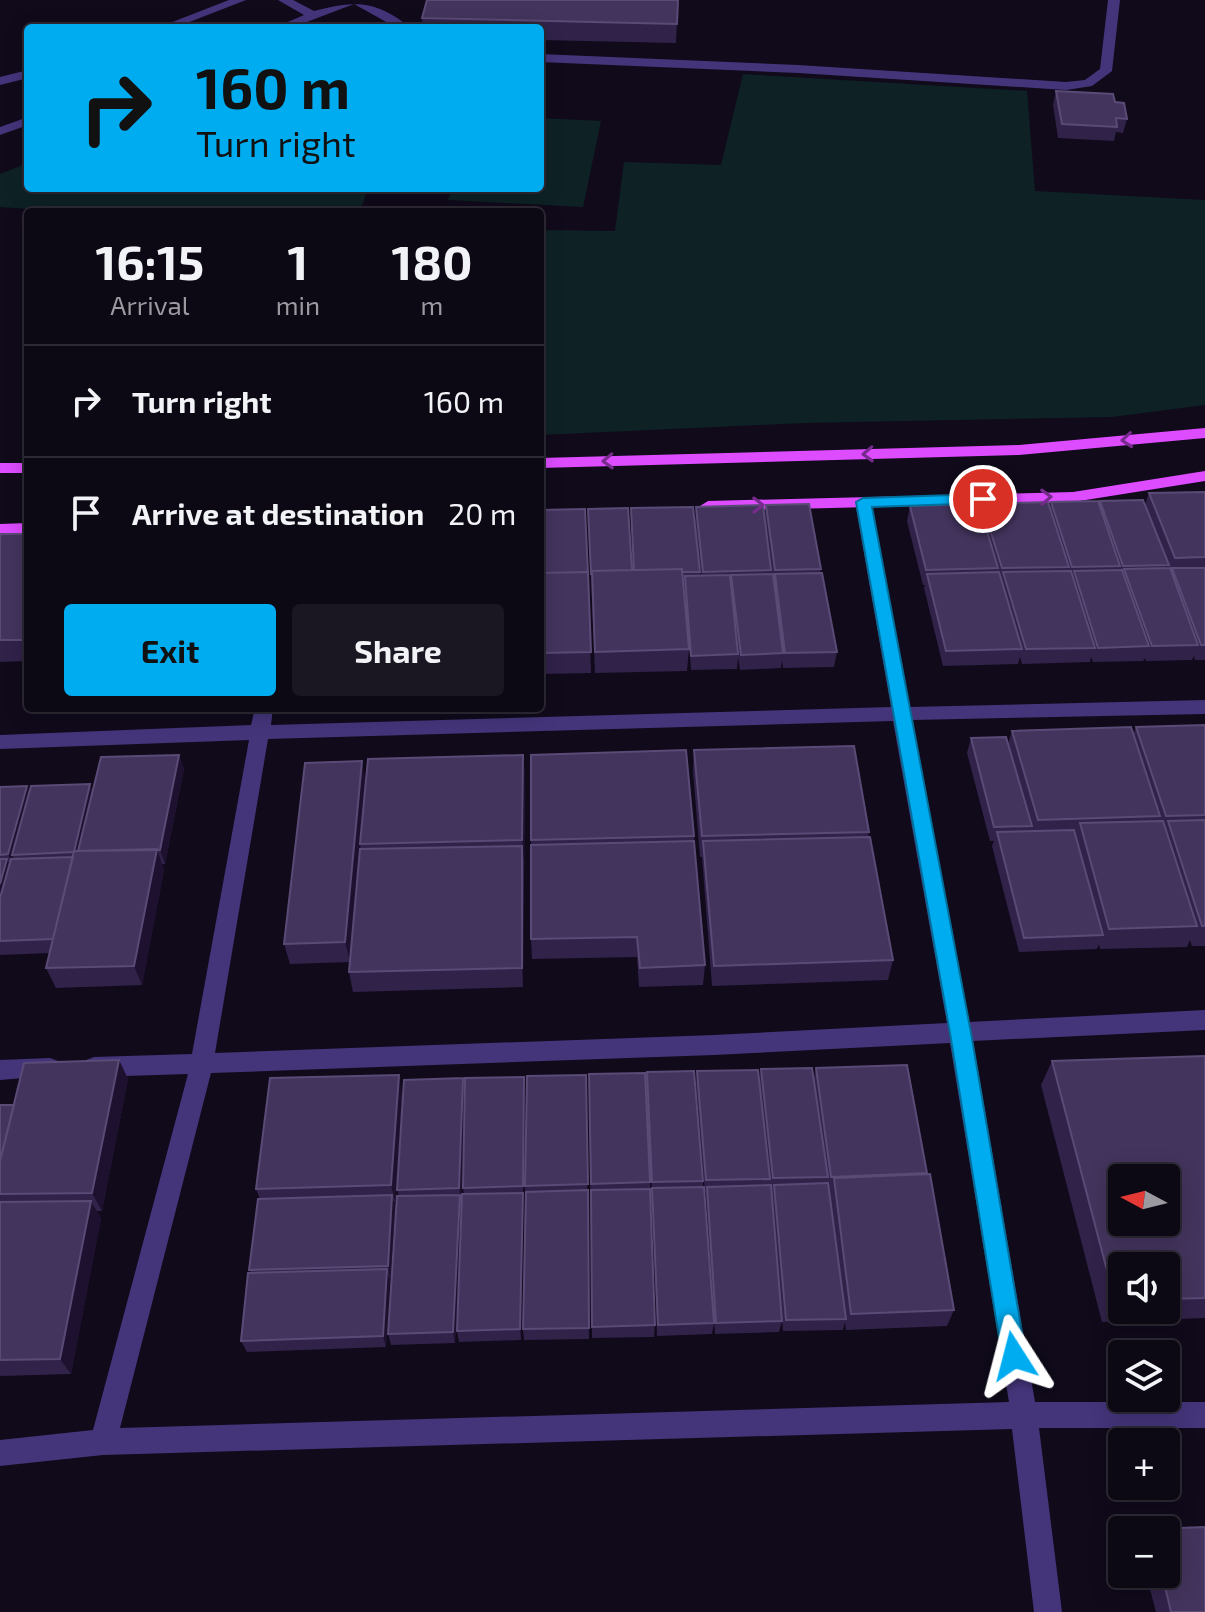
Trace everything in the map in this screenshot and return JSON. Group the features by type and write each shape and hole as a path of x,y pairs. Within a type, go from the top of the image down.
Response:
{"main road":[{"path":"544,463 1019,450 1205,433"},
{"path":"0,468 24,468"},
{"path":"694,507 1073,497 1205,476"},
{"path":"0,530 24,529"}],"street":[{"path":"174,24 240,0"},
{"path":"284,0 313,15"},
{"path":"290,24 355,0 398,24"},
{"path":"544,58 783,68 1066,86 1088,83 1106,71 1114,0"},
{"path":"0,81 24,75"},
{"path":"0,131 24,122"},
{"path":"863,502 960,1033 1024,1415 1048,1612"},
{"path":"0,742 532,722 1205,707"},
{"path":"103,1442 202,1063 264,712"},
{"path":"0,1070 714,1045 1205,1020"},
{"path":"0,1453 103,1442 1024,1415 1205,1415"}],"green space":[{"path":"743,74 1027,91 1035,191 1205,200 1205,405 1112,417 804,423 544,435 544,230 615,231 624,162 721,165"},
{"path":"544,118 601,121 583,207 448,200 451,192 544,192"},
{"path":"24,165 24,192 367,192 361,208 24,209 0,207 0,174"}],"building":[{"path":"427,0 678,0 677,24 422,18"},
{"path":"1056,91 1113,94 1115,102 1124,103 1127,119 1116,118 1117,127 1062,124"},
{"path":"1205,492 1205,557 1175,558 1149,493"},
{"path":"1143,500 1169,565 1123,566 1100,501"},
{"path":"1098,501 1120,566 1072,567 1051,502"},
{"path":"1048,502 1069,567 1002,568 982,504"},
{"path":"809,504 821,569 775,570 766,505"},
{"path":"979,504 998,568 926,570 910,506"},
{"path":"763,505 771,570 703,572 696,507"},
{"path":"693,507 700,572 682,572 682,569 634,570 631,508"},
{"path":"628,508 632,570 592,571 591,574 588,509"},
{"path":"585,509 588,572 544,573 544,510"},
{"path":"1,534 24,534 24,640 0,640"},
{"path":"1170,568 1198,645 1152,646 1124,569"},
{"path":"1172,568 1205,568 1205,645 1201,645"},
{"path":"682,569 689,649 595,652 592,571"},
{"path":"1122,570 1149,646 1098,648 1074,571"},
{"path":"1071,571 1095,648 1026,649 1003,572"},
{"path":"588,572 591,652 544,653 544,573"},
{"path":"999,572 1022,649 946,651 927,574"},
{"path":"822,573 837,652 785,653 775,574"},
{"path":"773,574 783,653 741,655 731,575"},
{"path":"730,575 738,654 691,656 685,576"},
{"path":"1205,725 1205,815 1166,816 1136,727"},
{"path":"1131,727 1160,816 1038,820 1012,731"},
{"path":"1006,737 1032,826 994,827 971,738"},
{"path":"854,746 869,832 702,836 694,750"},
{"path":"686,750 694,836 531,840 531,755"},
{"path":"179,755 160,850 78,851 101,757"},
{"path":"523,755 522,840 360,844 368,759"},
{"path":"362,761 345,942 284,944 305,763"},
{"path":"90,784 74,852 12,855 31,786"},
{"path":"27,786 8,854 0,855 0,787"},
{"path":"1205,820 1205,926 1202,926 1168,821"},
{"path":"1163,821 1197,926 1109,929 1080,823"},
{"path":"1074,830 1103,935 1024,938 997,832"},
{"path":"870,837 893,960 714,966 703,841"},
{"path":"694,841 705,965 640,968 637,937 531,939 531,845"},
{"path":"522,846 522,968 349,972 360,849"},
{"path":"157,849 134,966 46,968 74,851"},
{"path":"73,857 53,939 0,941 0,898 11,859"},
{"path":"0,859 7,859 0,884"},
{"path":"1205,1056 1205,1298 1180,1299 1180,1252 1108,1252 1108,1274 1052,1061"},
{"path":"119,1060 92,1193 0,1194 0,1161 24,1063"},
{"path":"907,1065 927,1173 831,1177 816,1068"},
{"path":"812,1068 828,1177 773,1178 761,1069"},
{"path":"758,1070 770,1179 706,1180 697,1071"},
{"path":"694,1071 703,1181 652,1182 647,1072"},
{"path":"645,1073 650,1182 591,1184 589,1074"},
{"path":"399,1075 391,1185 256,1189 270,1078"},
{"path":"586,1075 588,1184 525,1186 527,1076"},
{"path":"524,1077 523,1186 463,1188 465,1078"},
{"path":"463,1078 459,1188 397,1190 404,1080"},
{"path":"0,1105 14,1105 0,1161"},
{"path":"930,1174 954,1310 851,1314 834,1178"},
{"path":"828,1183 846,1319 786,1320 774,1185"},
{"path":"771,1185 782,1321 716,1323 707,1187"},
{"path":"704,1187 714,1323 658,1325 652,1188"},
{"path":"650,1189 655,1325 592,1327 591,1190"},
{"path":"588,1190 589,1328 523,1329 526,1192"},
{"path":"523,1193 520,1329 457,1331 462,1194"},
{"path":"392,1195 388,1266 249,1270 258,1199"},
{"path":"460,1195 453,1332 388,1334 397,1196"},
{"path":"91,1201 60,1359 0,1360 0,1202"},
{"path":"387,1269 383,1336 241,1341 248,1273"},
{"path":"1205,1527 1205,1612 1171,1612 1165,1588 1180,1588 1180,1528"}],"route":[{"path":"983,499 863,502 960,1033 1014,1356"}]}
